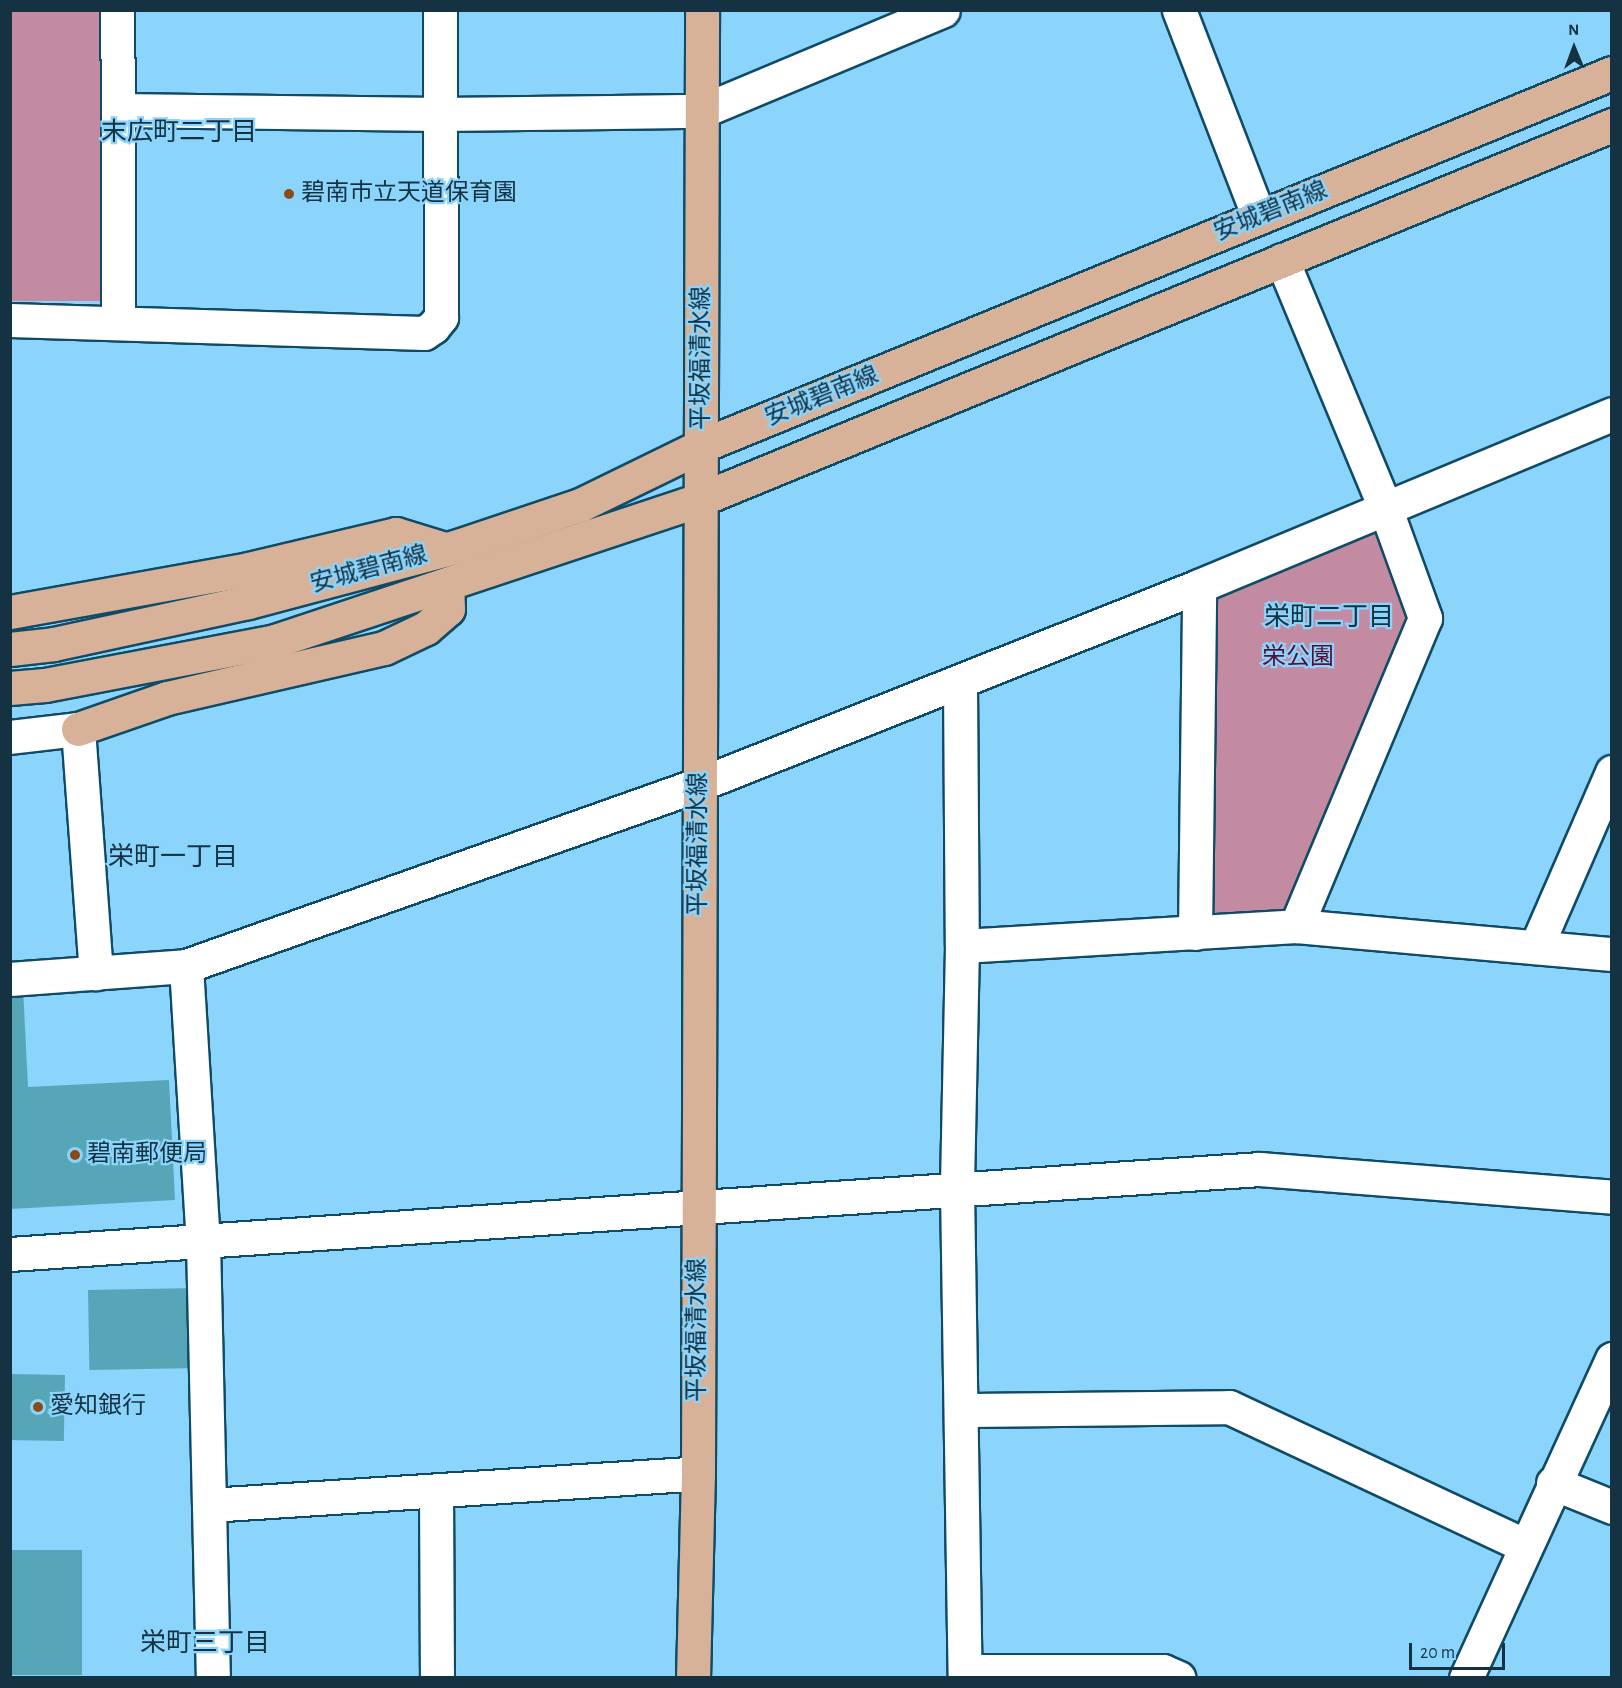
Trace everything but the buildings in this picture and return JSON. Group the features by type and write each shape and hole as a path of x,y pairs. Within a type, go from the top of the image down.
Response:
{"main road":[{"name":"平坂福清水線","path":"693,1677 698,1473 702,10"},
{"name":"安城碧南線","path":"10,649 248,602 445,549 580,505 701,446 1611,73"},
{"name":"安城碧南線","path":"10,688 45,685 275,641 701,499 1611,125"},
{"path":"10,612 237,572 396,534 445,549"},
{"path":"78,729 167,698 384,648 426,628 448,609 447,584"}],"street":[{"path":"117,10 118,322"},
{"path":"10,320 424,333 441,317 440,10"},
{"path":"118,110 440,114 702,111 943,10"},
{"path":"1179,10 1259,217"},
{"path":"1282,260 1386,510 1425,618 1296,926"},
{"path":"10,979 186,966 700,784 960,683 1199,586 1386,510 1611,414"},
{"path":"1195,933 1199,586"},
{"path":"960,683 962,946 957,1189 965,1674 1163,1671 1179,1677"},
{"path":"10,738 78,729 96,973"},
{"path":"1536,947 1611,772"},
{"path":"962,946 1296,926 1611,954"},
{"path":"186,966 203,1242 213,1677"},
{"path":"10,1254 1260,1169 1611,1197"},
{"path":"1466,1677 1524,1545 1611,1359"},
{"path":"962,1410 1229,1407 1524,1545"},
{"path":"209,1505 698,1473"},
{"path":"1553,1483 1611,1507"},
{"path":"436,1491 437,1677"}],"green space":[{"path":"10,11 105,11 105,301 10,301"},
{"name":"栄公園","path":"1380,524 1415,620 1289,917 1205,925 1206,592"}],"place":[{"name":"碧南市立天道保育園","path":"289,194"},
{"name":"碧南郵便局","path":"75,1155"},
{"name":"愛知銀行","path":"38,1407"}],"district":[{"name":"末広町二丁目","path":"179,133"},
{"name":"栄町二丁目","path":"1329,618"},
{"name":"栄町一丁目","path":"173,858"},
{"name":"栄町三丁目","path":"205,1644"}]}
